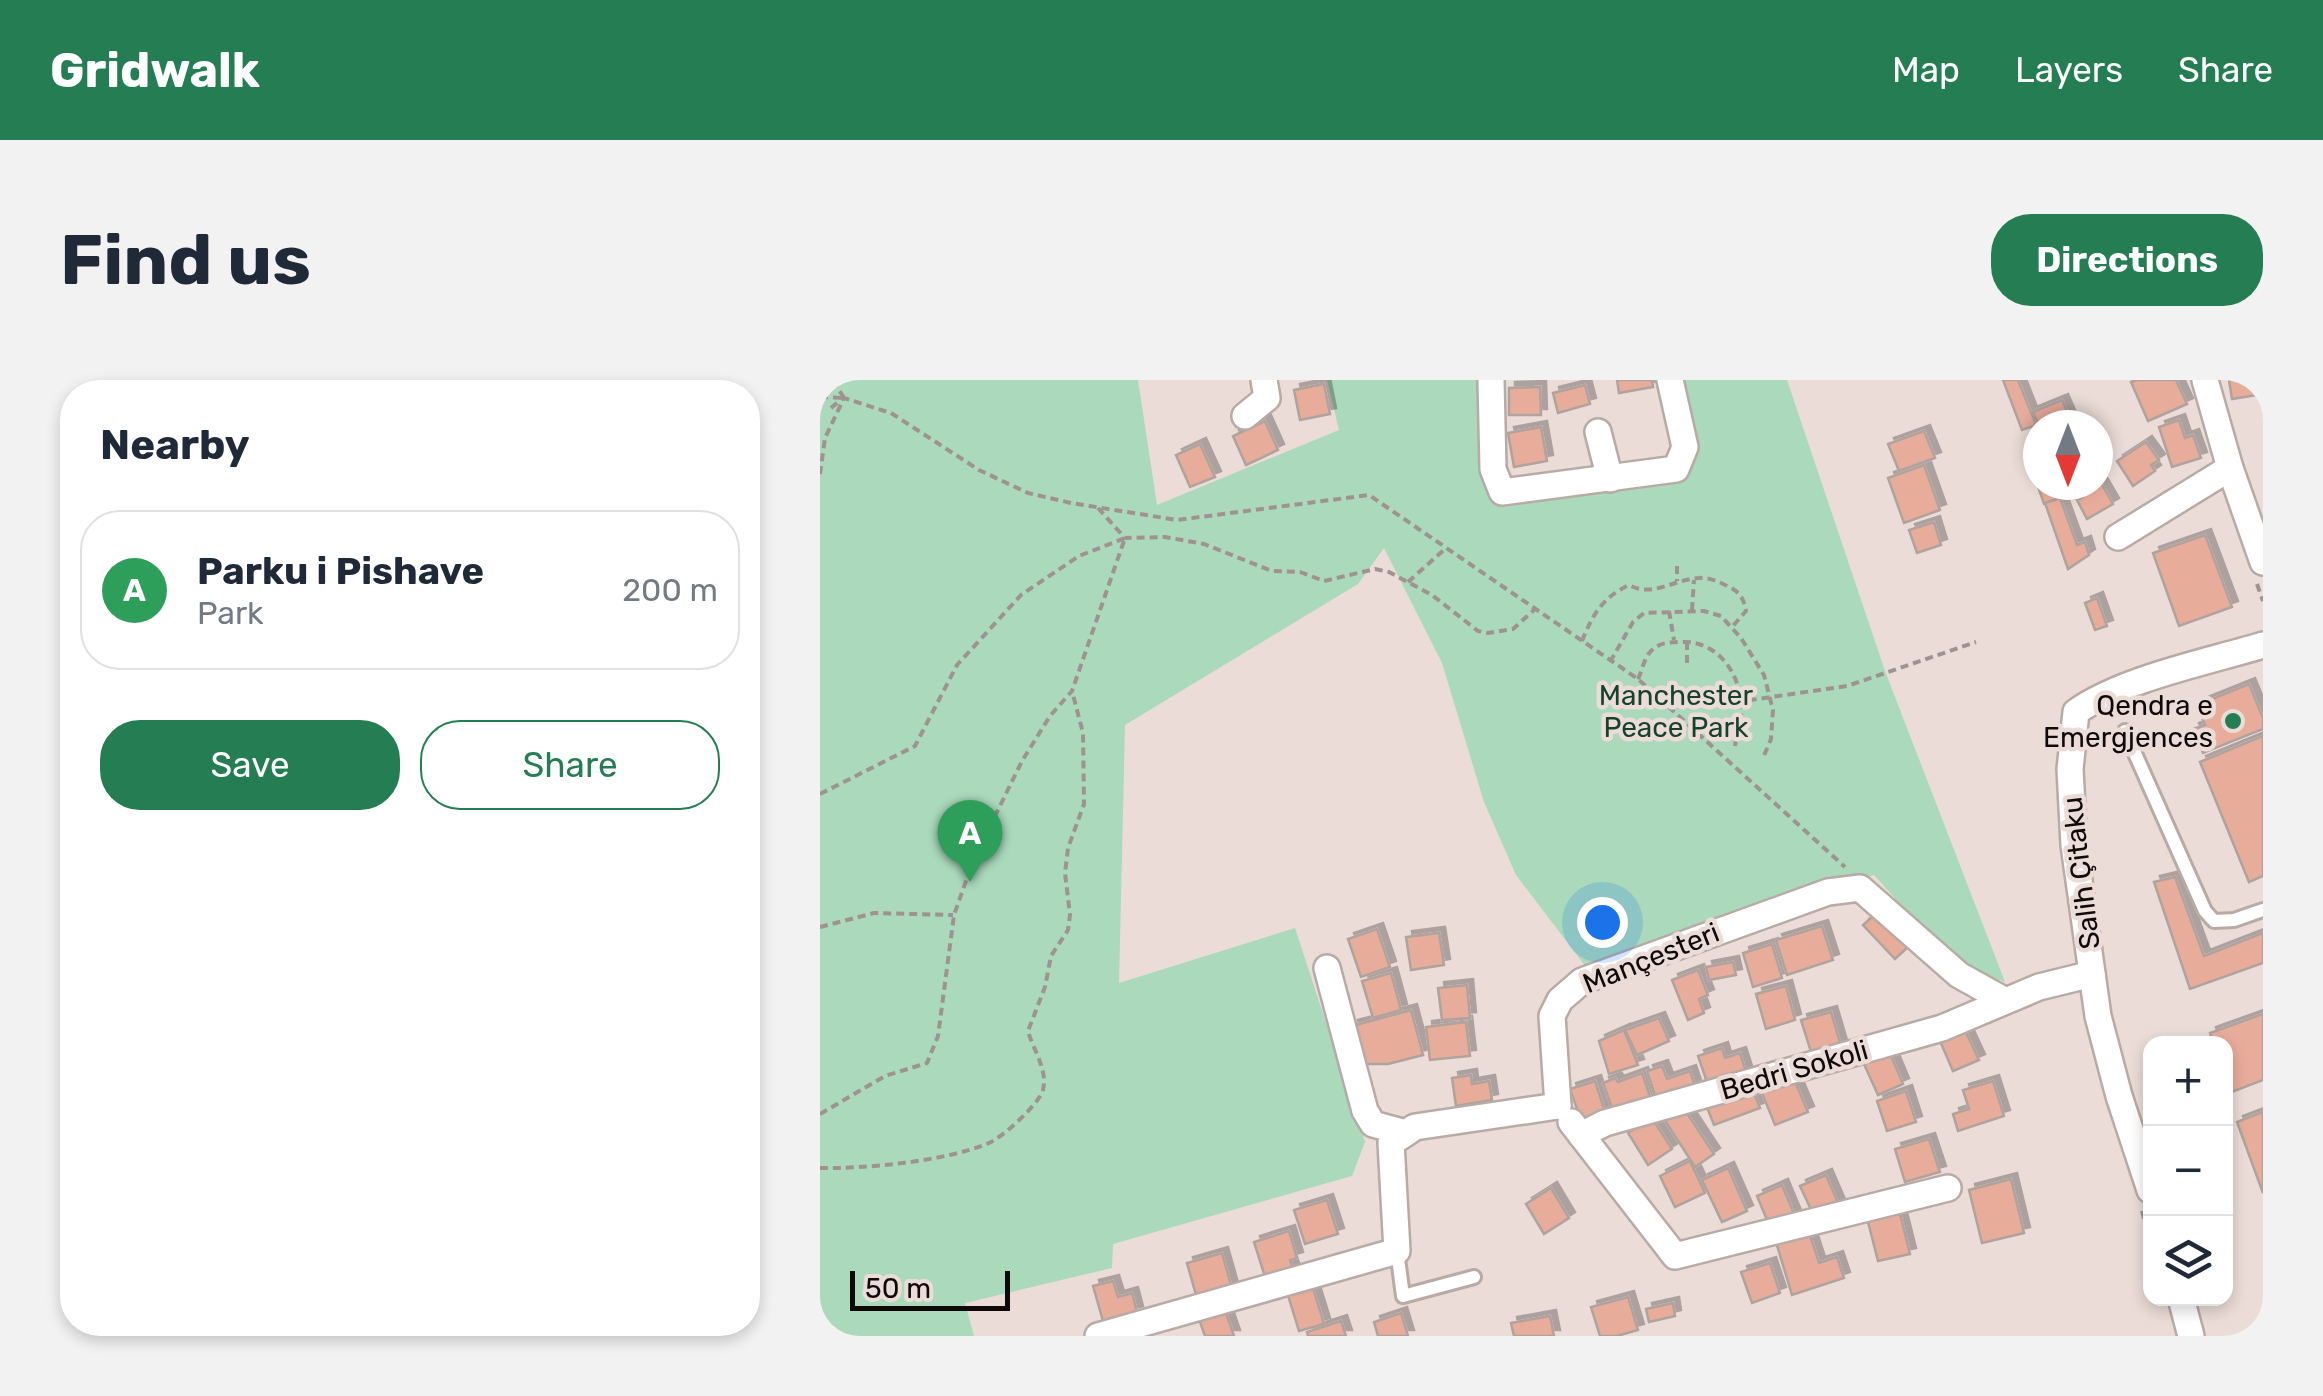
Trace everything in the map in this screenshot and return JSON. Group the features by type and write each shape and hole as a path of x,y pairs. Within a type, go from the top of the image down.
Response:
{"street":[{"path":"1245,416 1268,398 1264,380"},
{"path":"1491,380 1493,468 1502,492 1676,469 1685,447 1670,380"},
{"path":"2205,380 2263,562"},
{"path":"1598,432 1610,479"},
{"path":"2118,537 2230,468"},
{"name":"Salih Çitaku","path":"2143,1189 2098,1016 2092,974 2073,826 2070,768 2076,712 2094,699 2121,689 2263,645"},
{"name":"Mançesteri","path":"1558,1106 1552,1016 1560,1000 1582,980 1828,892 1860,888 1959,975 2004,1000"},
{"path":"1327,968 1365,1111 1373,1124 1406,1133"},
{"name":"Salih Çitaku","path":"2004,1000 2092,974"},
{"name":"Bedri Sokoli","path":"1582,1135 1605,1122 1942,1028 2004,1000"},
{"path":"1098,1336 1397,1251 1391,1143 1415,1127 1558,1106 1676,1256 1948,1188"},
{"path":"2183,1306 2191,1336"}],"lane":[{"path":"2125,731 2205,911 2214,921 2234,920 2263,910"},
{"path":"1397,1251 1403,1296 1474,1277"}],"path":[{"path":"832,380 844,398"},
{"path":"820,397 844,398 890,413 979,470 1028,493 1098,507 1178,520 1369,495 1638,680 1857,878"},
{"path":"831,408 844,398"},
{"path":"820,474 824,438 844,398"},
{"path":"1098,507 1126,538"},
{"path":"820,794 915,746 957,664 1020,595 1079,556 1126,538 1166,537 1204,544 1272,571 1300,572 1324,581 1375,570 1389,572 1432,595 1478,631 1488,633 1513,629 1534,610"},
{"path":"820,1114 885,1076 926,1063 938,1036 954,915 973,860 1022,761 1050,716 1072,690 1126,538"},
{"path":"1407,582 1446,548"},
{"path":"1677,566 1677,583"},
{"path":"1581,642 1596,610 1615,592 1630,585 1636,589 1664,588 1694,579 1715,580 1738,592 1746,611 1732,627"},
{"path":"1692,610 1694,579"},
{"path":"1668,610 1674,642"},
{"path":"1610,662 1633,622 1644,613 1692,610 1721,616 1764,675 1773,725 1763,758"},
{"path":"1687,642 1687,665"},
{"path":"1723,704 1846,686 1976,642"},
{"path":"1638,680 1649,652 1664,643 1707,644 1724,660 1742,702 1735,746"},
{"path":"820,1168 895,1163 991,1142 1030,1110 1042,1094 1044,1073 1028,1031 1045,987 1050,956 1068,930 1066,860 1084,804 1083,733 1072,690"},
{"path":"820,927 874,913 954,915"}],"green space":[{"name":"Manchester Peace Park","path":"820,380 1138,380 1157,505 1339,430 1327,380 1480,380 1491,497 1679,474 1678,380 1787,380 1885,671 2005,982 1951,961 1874,875 1586,967 1516,875 1484,802 1442,663 1384,548 1358,584 1125,725 1119,983 1295,928 1365,1142 1352,1176 1113,1244 1112,1268 965,1303 974,1336 820,1336"}],"building":[{"path":"1617,380 1652,380 1653,387 1619,393"},
{"path":"2003,380 2018,380 2030,410 2023,410 2022,430"},
{"path":"2176,380 2187,404 2148,421 2131,382"},
{"path":"2229,380 2263,380 2263,394 2232,399"},
{"path":"1324,384 1330,414 1300,420 1294,390"},
{"path":"1585,385 1590,404 1558,413 1553,393"},
{"path":"1540,387 1541,415 1509,415 1509,388"},
{"path":"2062,400 2066,410 2038,410"},
{"path":"2179,420 2185,438 2193,435 2201,458 2172,467 2159,427"},
{"path":"1265,421 1278,450 1246,465 1233,436"},
{"path":"1541,427 1547,461 1514,467 1508,433"},
{"path":"1924,431 1935,458 1899,471 1888,444"},
{"path":"2146,442 2159,460 2151,465 2155,471 2133,486 2117,461"},
{"path":"1200,444 1215,477 1190,487 1176,455"},
{"path":"1924,465 1940,510 1904,523 1888,478"},
{"path":"2061,500 2077,545 2085,542 2089,555 2068,569 2045,503"},
{"path":"2077,500 2111,500 2113,504 2087,519"},
{"path":"1934,522 1941,545 1917,553 1909,530"},
{"path":"2205,535 2232,607 2179,626 2153,553"},
{"path":"2097,598 2107,626 2095,630 2085,603"},
{"name":"Qendra e Emergjences","path":"2249,684 2263,718 2263,729 2203,753 2193,729 2205,725 2197,705"},
{"path":"2263,736 2263,876 2249,882 2200,762"},
{"path":"2175,877 2204,956 2263,933 2263,963 2190,989 2154,882"},
{"path":"1876,913 1908,947 1895,959 1863,925"},
{"path":"1822,926 1833,960 1787,975 1776,940"},
{"path":"1377,929 1390,967 1361,977 1348,939"},
{"path":"1439,933 1444,965 1411,970 1406,937"},
{"path":"1772,944 1782,978 1753,987 1743,953"},
{"path":"1733,962 1736,975 1709,980 1706,967"},
{"path":"1698,970 1708,995 1699,999 1704,1013 1688,1020 1672,980"},
{"path":"1391,973 1401,1010 1373,1018 1362,981"},
{"path":"1467,985 1470,1018 1442,1020 1438,988"},
{"path":"1786,986 1795,1020 1766,1029 1756,994"},
{"path":"1411,1010 1423,1055 1388,1064 1362,1064 1352,1026"},
{"path":"1831,1012 1841,1046 1812,1055 1801,1020"},
{"path":"2263,1014 2263,1080 2233,1092 2233,1036 2210,1033"},
{"path":"1659,1018 1669,1041 1637,1055 1625,1030"},
{"path":"1466,1022 1470,1056 1430,1060 1426,1027"},
{"path":"1624,1030 1638,1065 1609,1074 1599,1041"},
{"path":"1965,1030 1979,1060 1953,1071 1940,1041"},
{"path":"1722,1048 1725,1058 1740,1053 1747,1075 1709,1088 1698,1056"},
{"path":"1890,1053 1903,1084 1878,1095 1864,1064"},
{"path":"1662,1066 1667,1079 1690,1071 1696,1089 1657,1102 1647,1071"},
{"path":"1642,1073 1652,1102 1615,1116 1603,1083"},
{"path":"1471,1075 1472,1084 1489,1081 1492,1100 1456,1106 1452,1078"},
{"path":"1794,1079 1808,1112 1775,1125 1762,1093"},
{"path":"1595,1081 1606,1115 1582,1123 1570,1089"},
{"path":"1993,1081 2004,1116 1958,1131 1953,1114 1969,1109 1963,1090"},
{"path":"1752,1087 1760,1108 1714,1125 1706,1105"},
{"path":"1906,1091 1916,1122 1887,1131 1877,1101"},
{"path":"1683,1107 1714,1154 1695,1167 1664,1119"},
{"path":"2263,1112 2263,1193 2237,1122"},
{"path":"1652,1118 1672,1149 1648,1165 1628,1133"},
{"path":"1929,1139 1940,1172 1905,1182 1895,1149"},
{"path":"1690,1161 1705,1193 1675,1207 1660,1176"},
{"path":"1728,1168 1747,1211 1722,1222 1702,1180"},
{"path":"1826,1175 1839,1205 1814,1216 1800,1186"},
{"path":"2011,1179 2024,1233 1982,1243 1969,1190"},
{"path":"1782,1185 1795,1216 1770,1227 1757,1196"},
{"path":"1551,1188 1569,1218 1544,1234 1526,1204"},
{"path":"1327,1200 1338,1234 1305,1244 1294,1210"},
{"path":"1899,1210 1910,1254 1878,1261 1867,1218"},
{"path":"1289,1231 1297,1258 1290,1260 1295,1275 1267,1283 1254,1242"},
{"path":"1809,1232 1819,1263 1837,1257 1844,1278 1792,1295 1776,1242"},
{"path":"1222,1253 1233,1292 1198,1302 1187,1263"},
{"path":"1770,1263 1780,1293 1752,1303 1741,1272"},
{"path":"1113,1281 1118,1297 1132,1293 1137,1312 1103,1321 1093,1286"},
{"path":"1312,1285 1324,1324 1299,1331 1287,1292"},
{"path":"1628,1297 1638,1330 1600,1336 1591,1307"},
{"path":"1673,1303 1675,1316 1649,1322 1646,1309"},
{"path":"1225,1310 1234,1336 1205,1336 1199,1319"},
{"path":"1401,1313 1408,1336 1378,1336 1374,1322"},
{"path":"1550,1316 1554,1336 1514,1336 1511,1323"},
{"path":"1341,1321 1346,1336 1308,1336 1307,1332"}],"place":[{"name":"Qendra e Emergjences","path":"2233,721"},
{"name":"Parku i Pishave","path":"970,882"}]}
